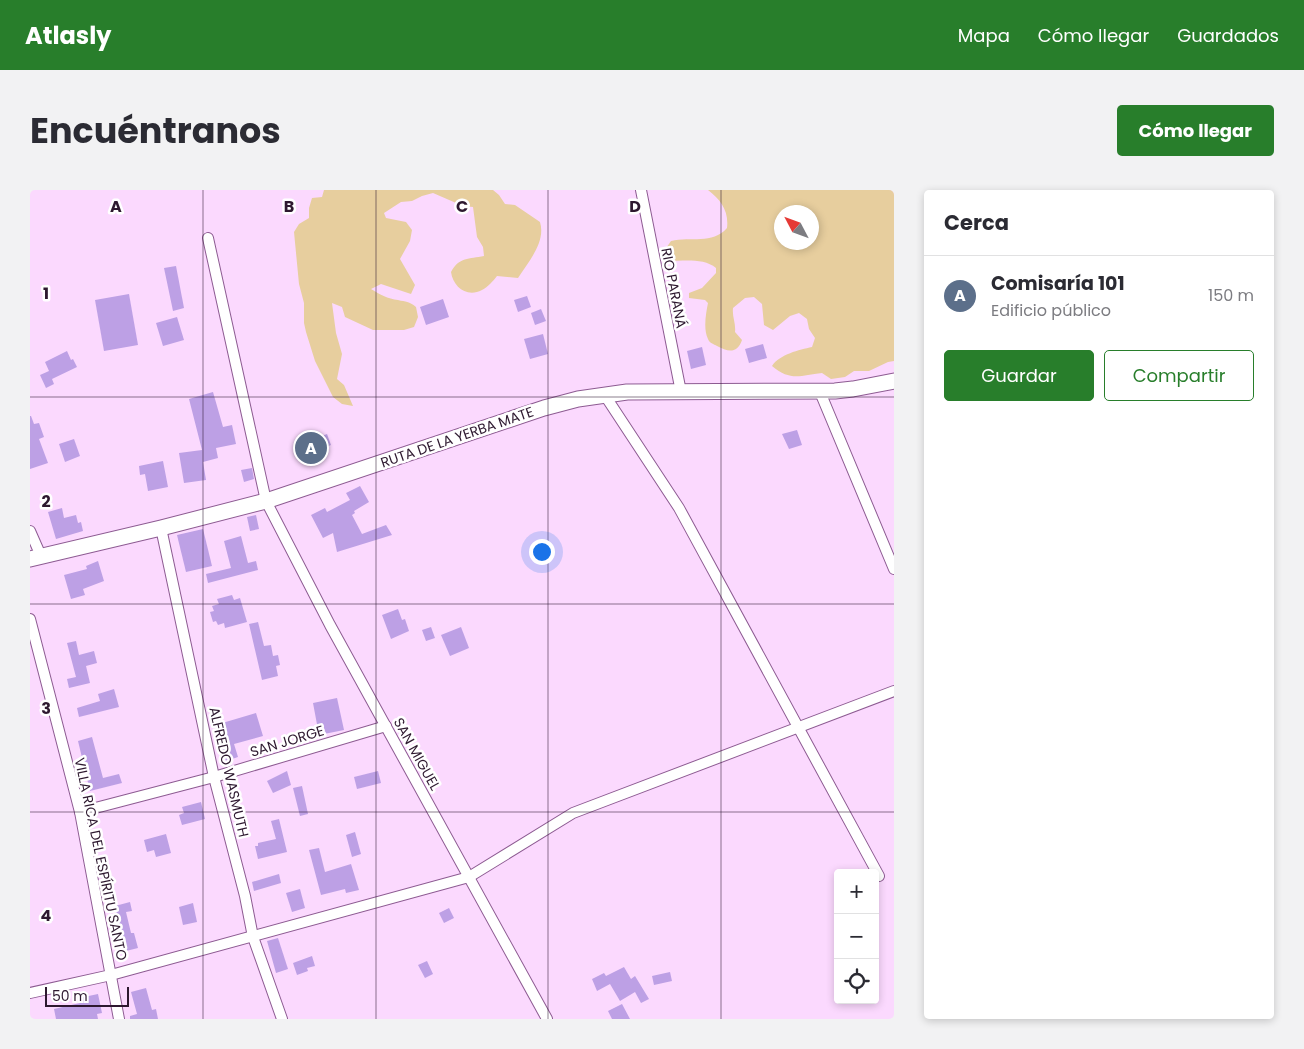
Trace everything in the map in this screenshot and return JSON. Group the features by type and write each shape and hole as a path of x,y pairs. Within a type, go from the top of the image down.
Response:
{"main road":[{"name":"RUTA DE LA YERBA MATE","path":"35,557 161,528 266,501 544,408 604,394 627,392 820,392 853,389 894,381"}],"street":[{"name":"RIO PARANÁ","path":"641,190 681,392"},
{"name":"SAN MIGUEL","path":"208,238 266,501 330,625 547,1019"},
{"path":"820,392 894,569"},
{"path":"604,394 678,508 875,869"},
{"name":"ALFREDO WASMUTH","path":"161,528 214,777 245,896 253,937 282,1019"},
{"path":"30,531 35,557"},
{"name":"VILLA RICA DEL ESPÍRITU SANTO","path":"30,619 80,812 119,1019"},
{"path":"30,993 110,975 469,877 573,813 894,691"},
{"name":"SAN JORGE","path":"80,812 214,777 386,726"}],"shaded area":[{"path":"324,190 493,190 505,204 515,205 540,222 541,237 539,244 518,278 497,276 484,289 471,293 462,290 458,286 451,272 461,261 484,256 483,247 477,237 473,207 463,206 433,193 412,201 401,202 384,213 386,218 406,222 412,230 410,241 400,259 415,285 411,294 381,284 371,289 387,297 411,304 416,307 418,317 414,327 404,330 373,330 345,317 342,307 332,303 336,333 342,354 337,379 344,385 353,406 342,404 333,397 315,361 306,332 294,232 299,224 309,218 312,198 322,197"},
{"path":"708,190 894,190 894,361 869,371 854,371 845,377 831,379 822,373 796,376 785,374 772,366 775,362 796,351 812,347 815,338 809,329 807,319 799,313 790,316 773,330 764,325 762,304 754,297 745,298 733,308 735,332 742,340 738,348 728,350 709,342 705,326 708,303 705,300 689,298 689,293 702,288 716,273 716,268 700,261 669,261 662,254 671,241 708,238 721,233 727,228 727,216 720,202"}],"building":[{"path":"176,266 184,308 173,311 164,268"},
{"path":"129,294 138,345 104,351 95,300"},
{"path":"527,296 531,307 518,312 514,300"},
{"path":"443,299 449,317 426,325 420,307"},
{"path":"541,309 546,321 535,325 531,313"},
{"path":"177,317 184,340 163,346 156,323"},
{"path":"543,334 548,354 530,359 524,339"},
{"path":"763,344 767,358 749,363 745,349"},
{"path":"702,347 706,365 691,369 687,351"},
{"path":"67,351 77,367 52,379 54,384 46,388 40,375 49,371 45,362"},
{"path":"213,392 223,427 232,425 236,444 216,448 218,458 203,462 206,480 184,483 179,453 202,450 189,399"},
{"path":"30,416 34,424 39,423 44,437 39,439 48,463 30,469"},
{"path":"797,430 802,445 789,449 782,434"},
{"path":"327,434 331,445 297,458 293,447"},
{"path":"74,439 80,456 65,462 59,444"},
{"path":"163,461 168,487 148,491 145,474 140,475 139,466"},
{"path":"252,468 254,479 244,482 241,470"},
{"path":"360,486 369,502 354,511 355,513 352,515 362,534 386,525 392,535 337,552 333,533 323,538 311,515 325,508 327,512 350,500 346,493"},
{"path":"62,508 64,518 76,515 78,523 81,522 83,531 56,539 48,512"},
{"path":"256,515 259,529 250,531 247,517"},
{"path":"203,529 212,566 186,572 177,535"},
{"path":"241,536 248,563 256,561 258,570 208,583 206,574 231,568 224,541"},
{"path":"98,561 104,581 83,589 85,595 71,599 64,575 87,569 86,566"},
{"path":"232,595 234,600 240,598 247,622 225,628 224,623 218,625 216,621 213,622 210,612 214,611 212,606 219,604 217,599"},
{"path":"398,609 402,620 405,619 409,631 391,639 382,615"},
{"path":"258,622 264,646 271,645 273,656 278,655 280,665 276,666 278,676 262,680 249,624"},
{"path":"431,627 435,638 426,641 422,630"},
{"path":"461,627 469,648 450,656 441,635"},
{"path":"76,641 79,655 94,651 97,663 86,666 90,683 69,688 67,679 76,677 67,643"},
{"path":"114,689 119,707 79,717 77,708 100,701 98,694"},
{"path":"337,698 344,730 319,735 313,703"},
{"path":"256,713 263,736 234,744 238,757 226,761 222,748 225,747 219,724"},
{"path":"92,737 103,778 119,774 122,783 90,791 78,741"},
{"path":"287,771 291,785 273,793 267,781"},
{"path":"378,771 381,783 357,789 354,777"},
{"path":"302,786 308,814 300,816 293,788"},
{"path":"201,802 205,819 182,825 179,815 184,813 182,807"},
{"path":"279,819 287,852 258,859 255,846 258,846 258,843 276,839 271,821"},
{"path":"355,832 361,854 352,857 346,835"},
{"path":"166,834 171,853 156,857 154,850 147,852 144,840"},
{"path":"319,848 325,872 351,864 359,890 346,893 345,889 321,895 309,850"},
{"path":"279,874 281,883 254,891 252,882"},
{"path":"300,889 305,908 292,912 286,893"},
{"path":"130,902 132,911 126,912 131,933 134,933 138,948 126,951 115,906"},
{"path":"193,903 197,922 183,925 179,907"},
{"path":"449,908 454,918 444,923 439,913"},
{"path":"278,938 288,969 276,973 267,941"},
{"path":"312,956 315,966 307,968 308,971 297,975 293,963"},
{"path":"427,961 433,974 425,978 418,965"},
{"path":"624,967 631,979 635,976 649,999 641,1003 635,992 620,1001 610,984 597,991 592,979 604,973 606,976"},
{"path":"670,972 672,981 654,985 652,976"},
{"path":"146,988 152,1010 156,1009 158,1019 130,1019 130,1016 137,1014 131,992"},
{"path":"98,994 102,1013 97,1014 98,1019 56,1019 54,1009 80,1003 79,998"},
{"path":"622,1004 630,1019 612,1019 608,1011"}],"place":[{"name":"Comisaría 101","path":"311,448"}]}
